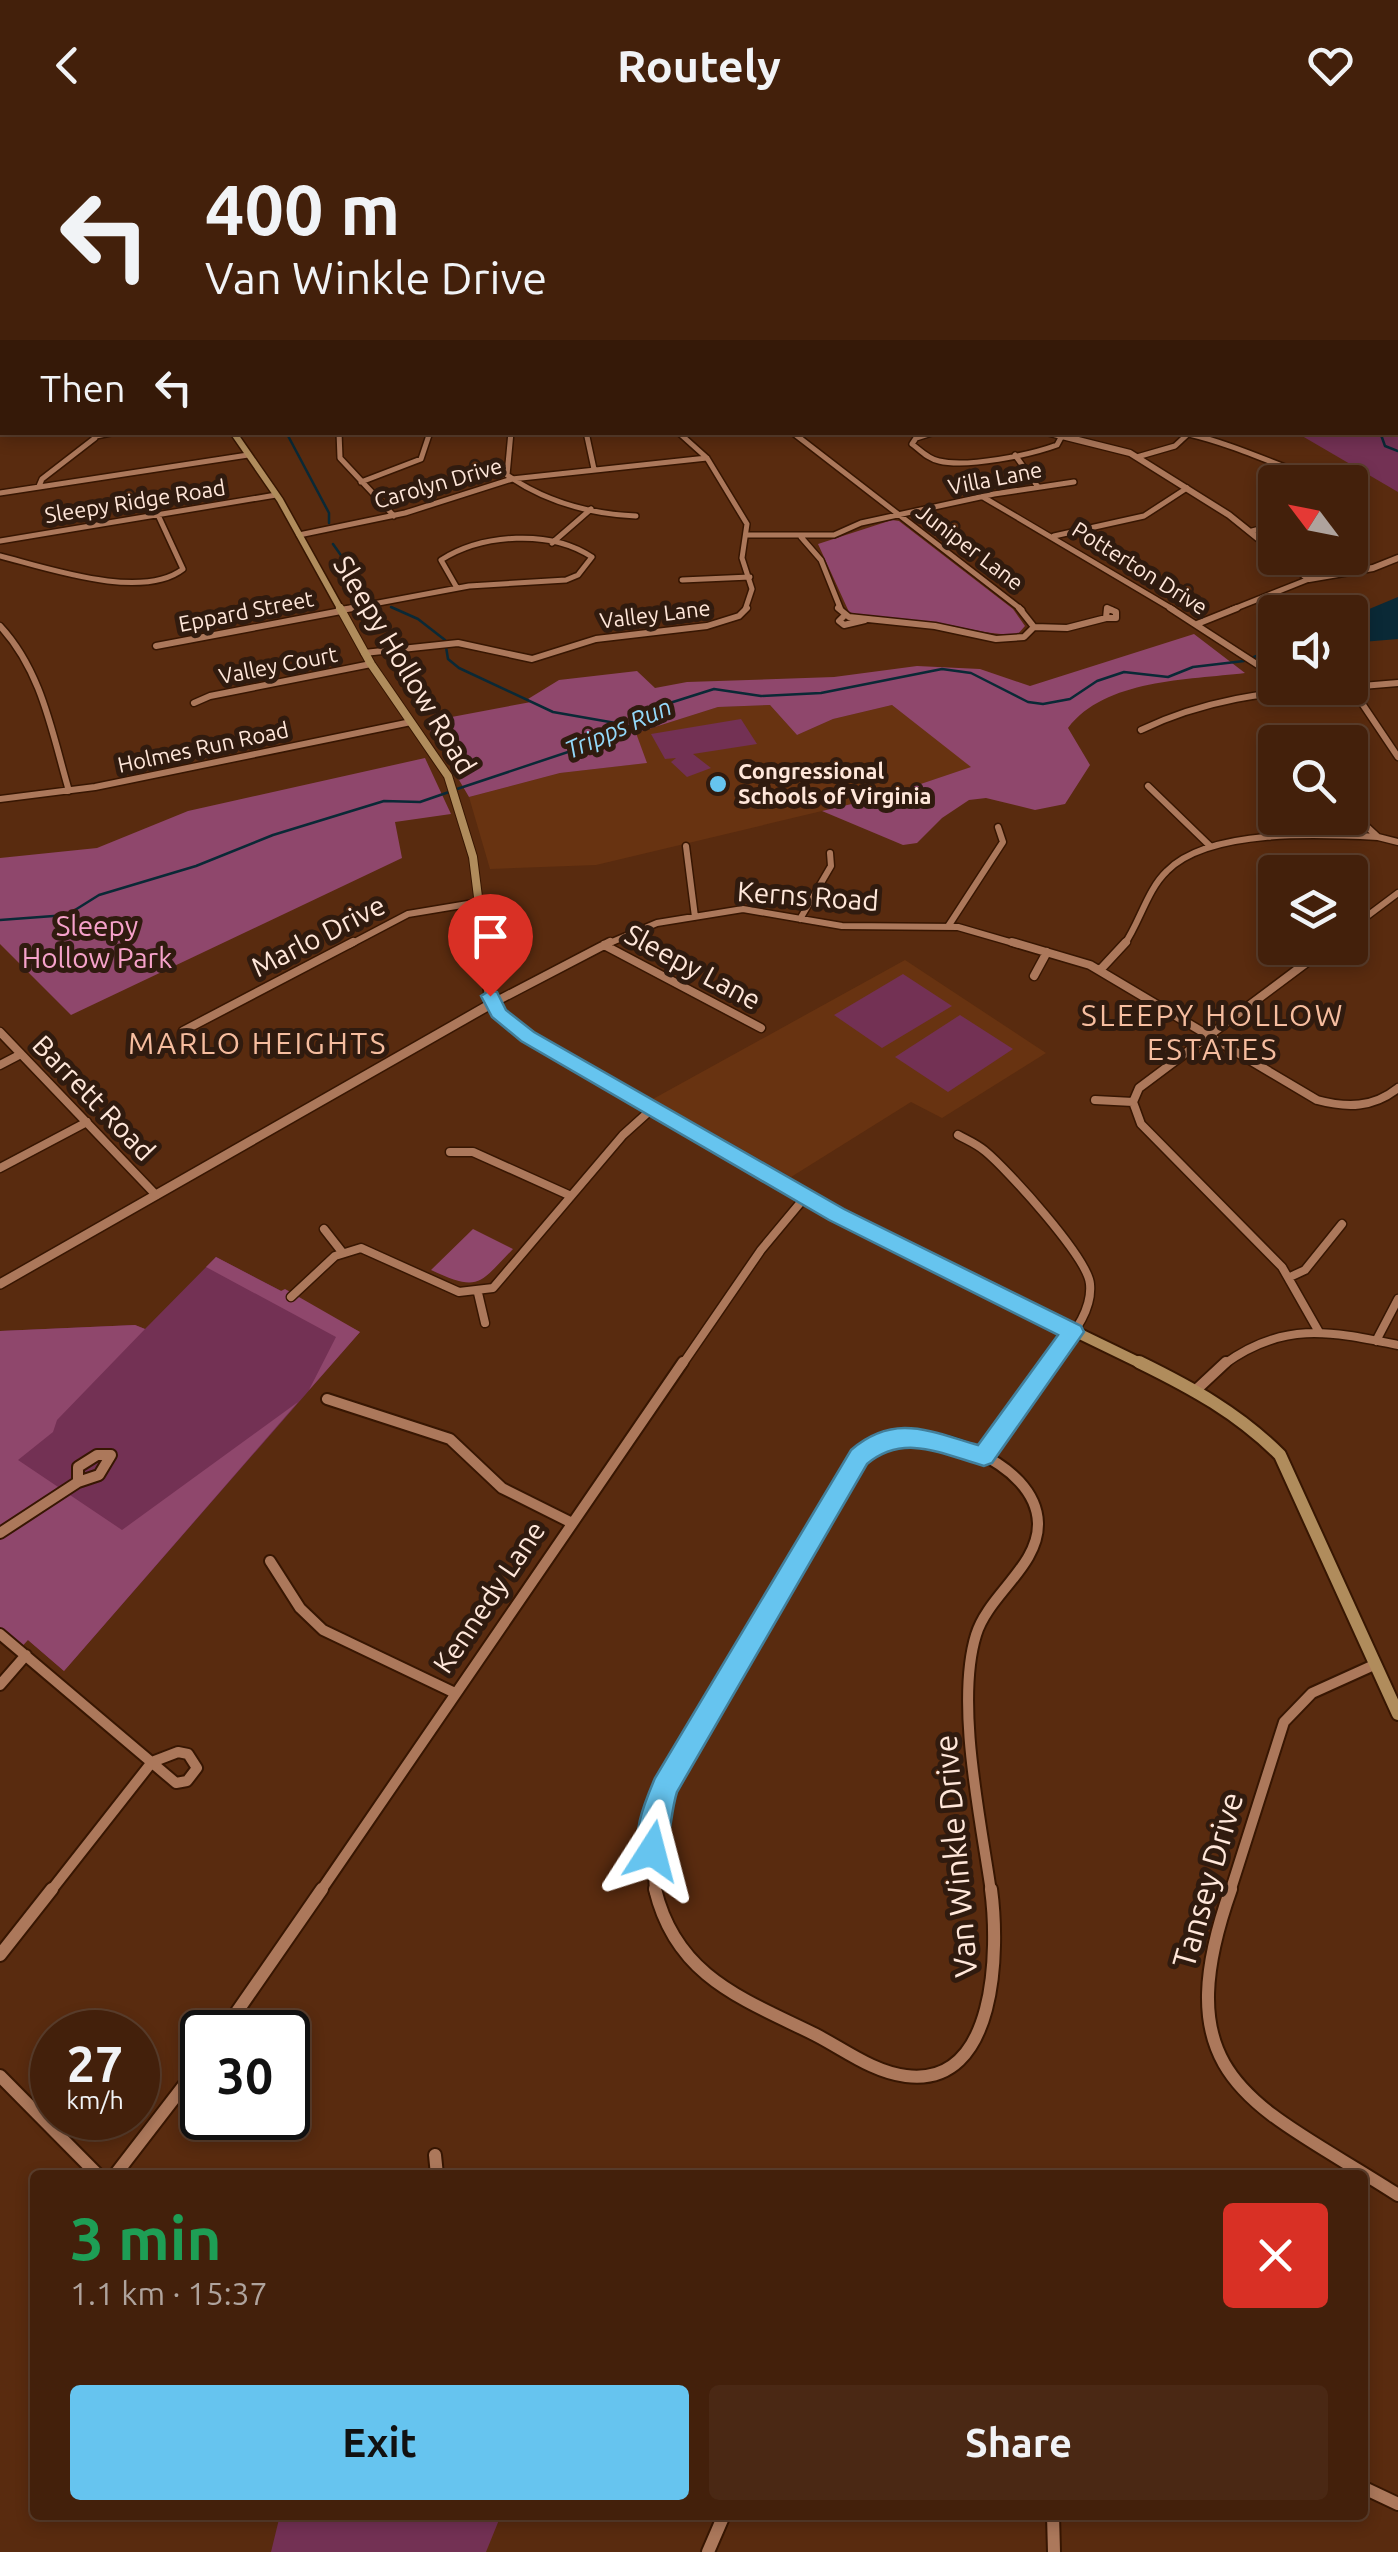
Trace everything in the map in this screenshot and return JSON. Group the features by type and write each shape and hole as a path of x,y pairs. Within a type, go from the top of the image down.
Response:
{"main road":[{"name":"Sleepy Hollow Road","path":"235,435 276,495 370,664 450,779 480,902 491,1004"},
{"path":"491,1004 511,1026 806,1196 1196,1390 1248,1423 1280,1455 1297,1486 1398,1714"}],"street":[{"path":"39,486 42,479 98,435"},
{"path":"339,435 340,458 394,516"},
{"path":"361,482 416,462 426,452 429,435"},
{"path":"511,435 506,472 539,497 636,516"},
{"path":"587,435 594,469"},
{"name":"Valley Lane","path":"364,653 458,643 532,659 596,639 722,624 739,616 752,589 742,558 747,524 707,458 681,435"},
{"name":"Juniper Lane","path":"796,435 1013,602 1034,628 1024,637 1005,640 935,626 865,620 844,625 839,620 844,615 838,608 833,585 820,559 800,537"},
{"path":"928,435 911,442 937,462 1045,450 1063,435"},
{"path":"1067,435 1137,456 1258,536"},
{"path":"1137,456 1175,446 1188,435"},
{"path":"1198,435 1224,442 1275,465"},
{"path":"0,493 248,455"},
{"path":"1015,455 1038,487"},
{"name":"Carolyn Drive","path":"299,535 394,516 512,479 707,458"},
{"name":"Villa Lane","path":"747,535 838,534 862,523 983,496 1074,482"},
{"path":"1054,536 1146,515 1187,488"},
{"name":"Sleepy Ridge Road","path":"0,541 276,495"},
{"name":"Potterton Drive","path":"983,496 1012,516 1054,536 1102,570 1197,624 1258,665"},
{"path":"552,543 591,509"},
{"path":"0,556 121,582 166,581 183,569 158,515"},
{"path":"1252,531 1258,529"},
{"name":"Eppard Street","path":"156,646 457,588 571,579 592,557 585,551 552,543 500,539 446,554 442,566 457,588"},
{"path":"1197,624 1309,578 1373,568 1398,558"},
{"path":"1305,575 1309,578"},
{"path":"682,580 750,577"},
{"path":"1034,628 1067,628 1106,618"},
{"path":"0,626 18,643 30,665 69,791"},
{"name":"Valley Court","path":"194,703 225,693 370,664"},
{"path":"1368,686 1398,684"},
{"path":"1140,730 1183,712 1258,697"},
{"path":"1362,705 1398,757"},
{"name":"Holmes Run Road","path":"0,800 69,791 411,722"},
{"path":"1148,786 1209,845"},
{"path":"949,925 1002,842 998,827"},
{"path":"1368,828 1378,837"},
{"path":"1100,970 1121,952 1169,866 1209,845 1378,837 1398,842"},
{"path":"686,846 695,916"},
{"path":"800,919 831,866 830,853"},
{"path":"1368,916 1398,893"},
{"name":"Marlo Drive","path":"183,1031 408,914 480,902"},
{"name":"Kerns Road","path":"0,1284 491,1004 643,926 695,916 754,910 842,926 949,925 1100,970 1307,1096 1329,1104 1375,1104 1398,1088"},
{"name":"Sleepy Lane","path":"604,945 761,1028"},
{"path":"1034,976 1047,952"},
{"path":"1303,965 1139,1088 1133,1102 1141,1124 1290,1278 1320,1332"},
{"name":"Barrett Road","path":"0,1032 156,1196"},
{"path":"0,1065 21,1054"},
{"path":"1095,1100 1133,1102"},
{"path":"290,1297 342,1252 368,1249 458,1293 478,1294 499,1282 623,1135 653,1108"},
{"path":"0,1168 87,1122"},
{"path":"958,1135 984,1150 1084,1266 1090,1297 1073,1332 984,1456"},
{"path":"450,1152 473,1152 571,1196"},
{"name":"Kennedy Lane","path":"238,2010 416,1756 570,1522 745,1274 806,1196"},
{"path":"1290,1278 1305,1270 1342,1224"},
{"path":"324,1229 342,1252"},
{"path":"478,1294 485,1322"},
{"path":"1376,1341 1398,1299"},
{"path":"1196,1390 1226,1359 1246,1346 1285,1334 1320,1332 1398,1345"},
{"path":"327,1398 450,1439 502,1488 570,1522"},
{"name":"Van Winkle Drive","path":"910,1435 984,1456 1029,1494 1038,1524 1031,1550 986,1612 972,1646 970,1737 991,1897 995,1978 980,2028 956,2060 932,2074 902,2076 757,2006 697,1969 671,1936 660,1912 653,1876 654,1821 665,1787 859,1457 876,1442 910,1435"},
{"path":"0,1534 78,1482"},
{"path":"270,1561 300,1608 322,1630 455,1693"},
{"path":"0,1634 152,1762 0,1955"},
{"path":"0,1685 26,1655"},
{"name":"Tansey Drive","path":"1359,2170 1293,2128 1244,2089 1222,2060 1210,2034 1206,2007 1208,1961 1284,1722 1300,1701 1314,1692 1374,1665"},
{"path":"0,2076 93,2170"},
{"path":"119,2170 180,2091"},
{"path":"435,2155 436,2170"},
{"name":"Tansey Drive","path":"1368,2176 1398,2195"},
{"path":"1368,2490 1398,2504"},
{"path":"708,2552 722,2520"},
{"path":"1053,2520 1054,2552"}],"shaded area":[{"path":"1300,435 1398,435 1398,492 1368,474 1368,465 1352,465"},
{"name":"Congressional Schools of Virginia","path":"770,705 797,735 833,719 892,705 972,767 885,796 596,865 490,869 469,797 560,773 646,763 636,733 718,707"},
{"path":"741,719 757,744 693,754 711,768 687,777 671,762 676,758 665,759 651,734"},
{"path":"905,960 1046,1053 942,1118 911,1102 791,1177 653,1099"},
{"path":"903,974 952,1006 882,1048 834,1015"},
{"path":"960,1015 1013,1049 948,1092 895,1057"},
{"path":"216,1257 360,1332 64,1671 28,1640 0,1639 0,1331 135,1325 145,1329"},
{"path":"279,2520 499,2520 486,2552 271,2552"}],"green space":[{"path":"899,521 1013,609 1025,626 1018,634 997,634 849,612 818,544"},
{"path":"1194,634 1245,673 1149,685 1103,700 1068,728 1090,765 1065,804 1035,810 986,798 969,800 942,818 917,843 903,845 822,811 885,796 971,767 892,705 833,719 797,735 770,705 718,707 636,733 647,763 560,773 469,797 425,722 531,702 528,699 559,680 637,671 655,688 687,682 834,677 917,666 980,669 1030,686"},
{"name":"Sleepy Hollow Park","path":"425,758 451,814 395,822 402,858 71,1015 0,944 0,858 97,848 188,811"},
{"path":"473,1229 513,1249 477,1281 459,1281 431,1270"},
{"path":"216,1257 281,1291 285,1289 360,1332 309,1390 336,1337 206,1267"},
{"path":"135,1325 145,1329 57,1420 53,1432 18,1460 122,1530 298,1402 64,1671 28,1640 16,1653 0,1639 0,1331"}],"water":[{"path":"1398,597 1398,639 1368,642 1368,610"}],"waterway":[{"path":"288,435 329,513 329,523"},
{"path":"1381,435 1385,446 1398,451"},
{"path":"333,544 352,571"},
{"path":"354,576 371,598"},
{"path":"391,607 418,619 445,640"},
{"path":"446,647 448,659 459,668 553,712 627,725"},
{"path":"1254,657 1258,655"},
{"name":"Tripps Run","path":"457,789 592,744 631,725 654,708 714,689 761,696 821,693 942,669 971,673 1028,702 1043,704 1070,699 1097,681 1124,672 1168,677 1193,667 1244,661"},
{"name":"Tripps Run","path":"0,920 67,915 99,895 196,866 273,835 384,801 420,802 449,792"}],"place":[{"name":"Congressional Schools of Virginia","path":"718,784"}],"district":[{"name":"SLEEPY HOLLOW ESTATES","path":"1213,1033"},
{"name":"MARLO HEIGHTS","path":"258,1044"}],"route":[{"path":"490,996 498,1013 528,1036 837,1214 1073,1332 984,1456 910,1435 876,1442 859,1457 665,1787 654,1821 652,1851"}]}
